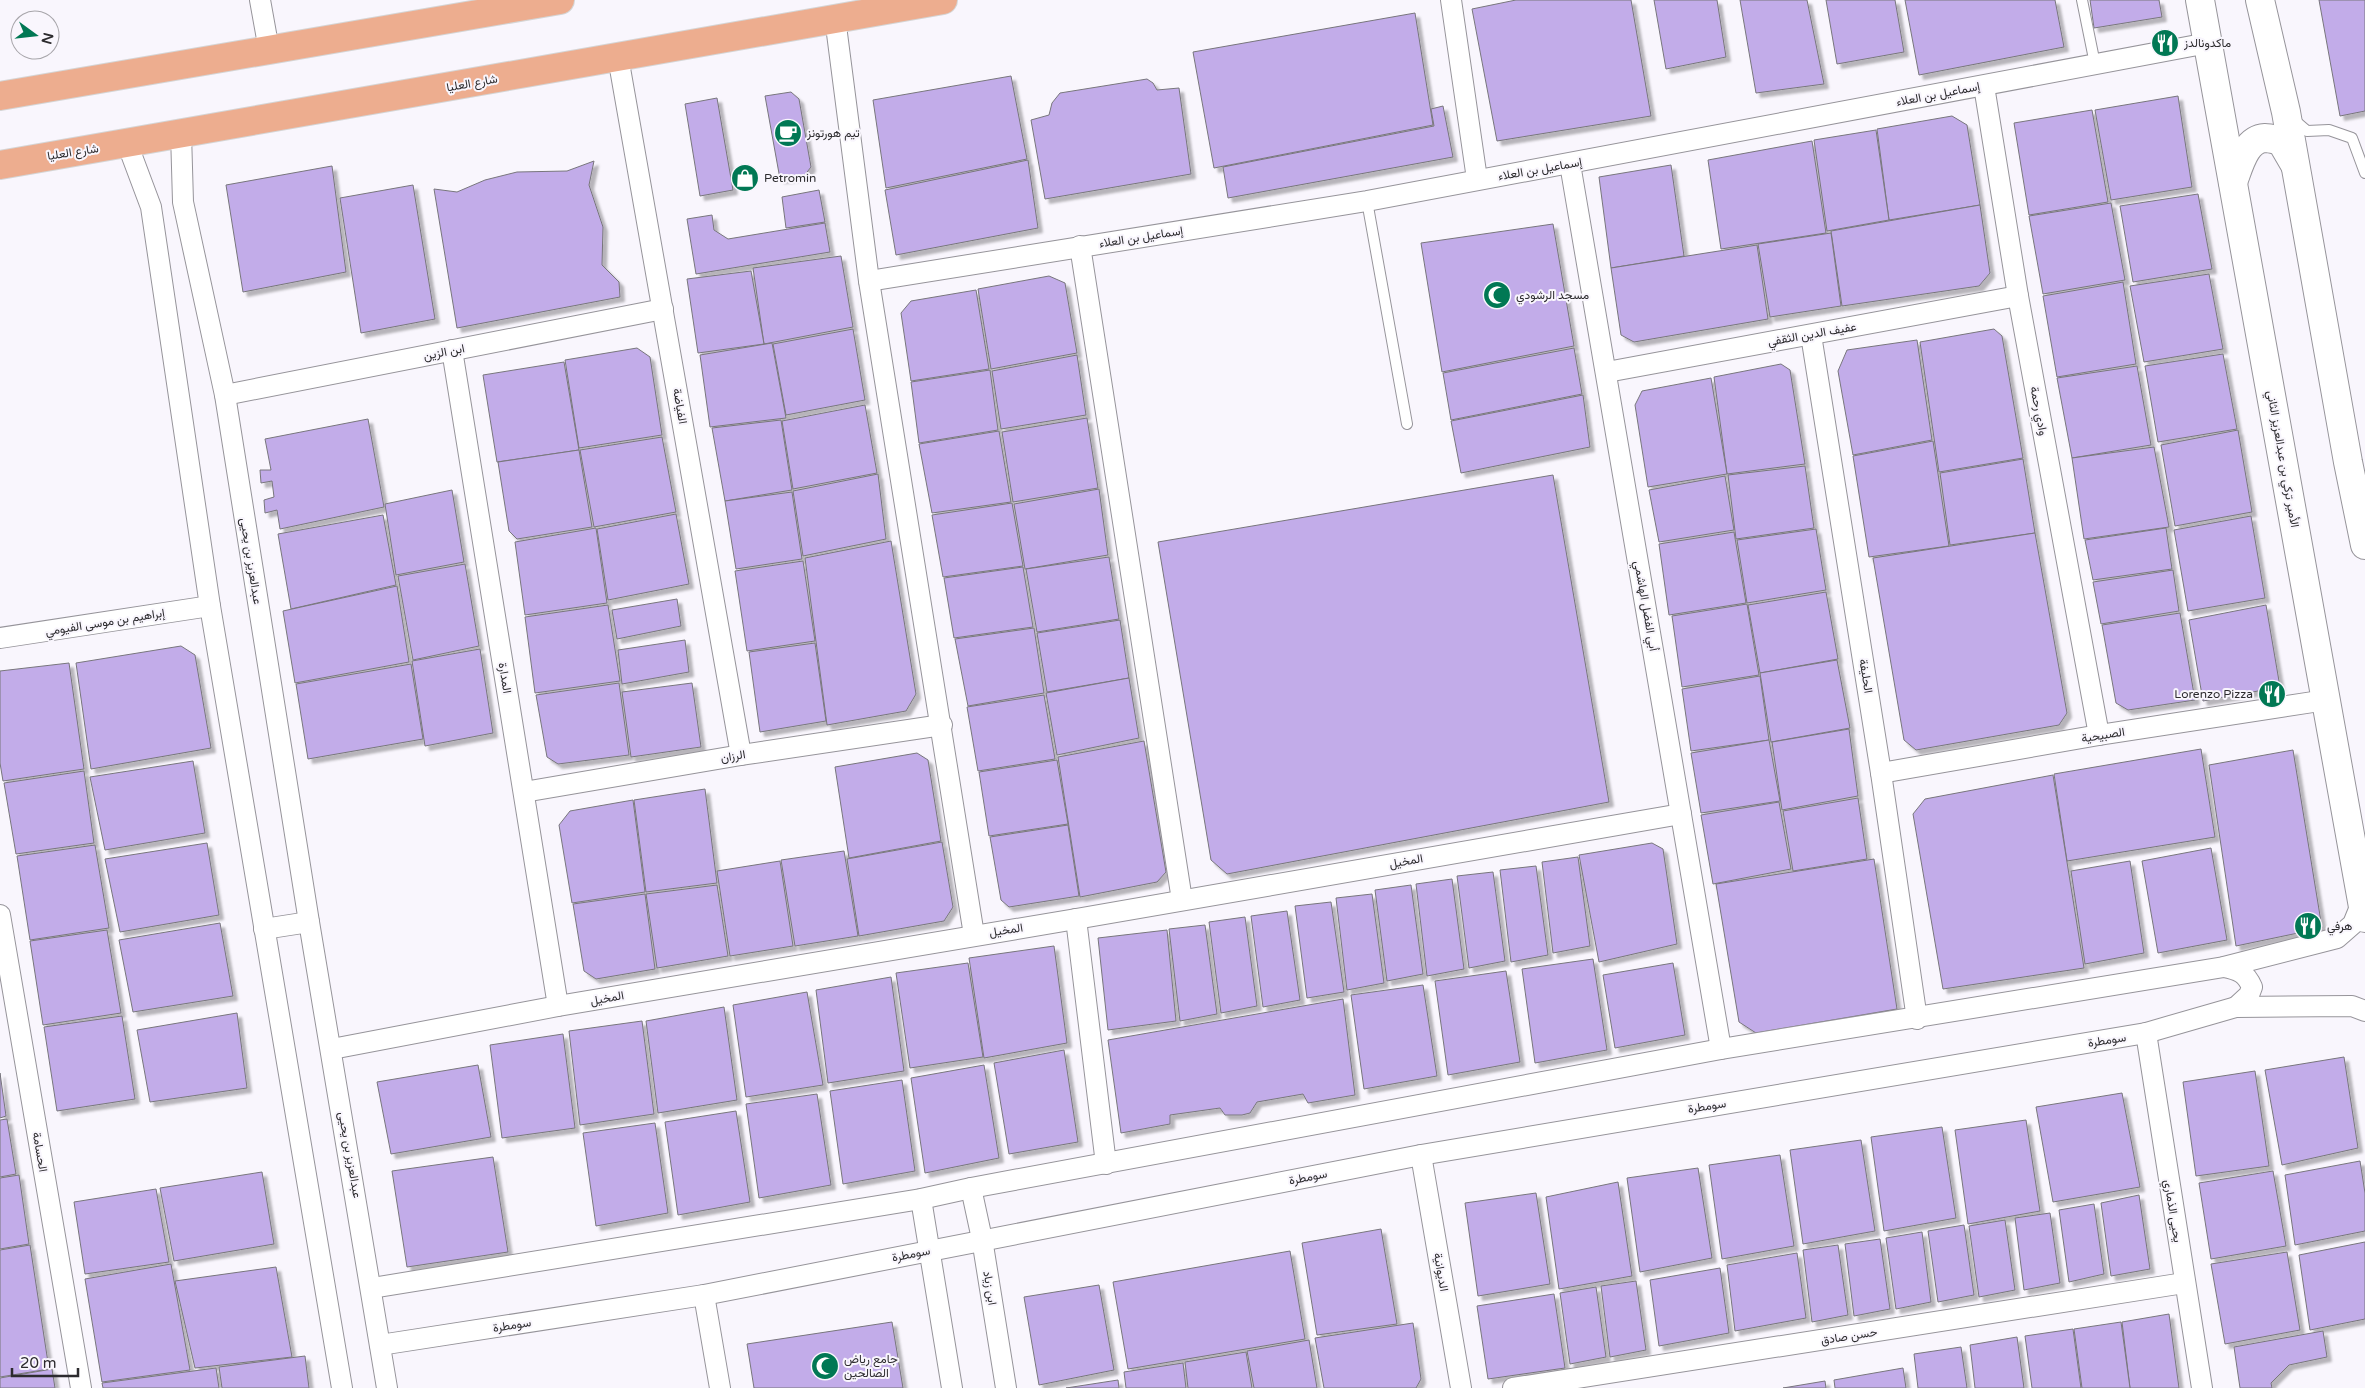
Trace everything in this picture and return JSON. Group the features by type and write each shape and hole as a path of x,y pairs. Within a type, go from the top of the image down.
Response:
{"main road":[{"path":"0,96 560,0"},
{"name":"شارع العليا","path":"0,165 943,0"}],"street":[{"path":"260,0 269,50"},
{"path":"1451,0 1477,179"},
{"name":"الأمير تركي بن عبدالعزيز الثاني","path":"2200,0 2363,910"},
{"path":"2260,0 2286,112 2361,503 2365,545"},
{"path":"835,18 870,281 974,935"},
{"name":"إسماعيل بن العلاء","path":"870,281 1367,201 2208,43"},
{"name":"الفياضة","path":"618,57 741,754"},
{"name":"وادي رحمة","path":"1984,86 2018,296 2099,735"},
{"name":"عبدالعزيز بن يحيى","path":"181,133 183,202 225,395 387,1388"},
{"path":"2233,182 2246,151 2252,142 2265,138 2281,142 2296,166"},
{"path":"127,143 151,207 210,606 342,1388"},
{"name":"أبي الفضل الهاشمي","path":"1570,164 1721,1049"},
{"path":"151,207 183,202"},
{"path":"1080,246 1182,900"},
{"name":"عفيف الدين الثقفي","path":"1607,372 2018,296"},
{"name":"ابن الزين","path":"225,395 663,309"},
{"name":"الحليفة","path":"1811,335 1881,773 1917,1019"},
{"name":"المدارة","path":"452,350 558,1006"},
{"name":"إبراهيم بن موسى الفيومي","path":"0,638 210,606"},
{"name":"الصبيحية","path":"1881,773 2099,735 2326,700"},
{"name":"الرزان","path":"524,792 741,754 942,725"},
{"name":"المخيل","path":"332,1049 558,1006 974,935 1076,920 1681,814"},
{"path":"372,1288 921,1199 970,1188 1721,1049 1917,1019 2224,967 2338,938 2354,924 2363,910"},
{"name":"الحسامة","path":"0,915 81,1388"},
{"path":"1076,920 1106,1164"},
{"path":"264,929 310,922"},
{"path":"2224,967 2241,971 2250,981 2252,987 2249,996 2236,1007"},
{"name":"سومطرة","path":"380,1345 704,1295 982,1239 1421,1155 2146,1033 2236,1007 2352,1006 2365,1011"},
{"name":"يحيى الذماري","path":"2146,1033 2202,1388"},
{"name":"الديوانية","path":"1421,1155 1461,1388"},
{"name":"ابن زياد","path":"970,1188 982,1239 1006,1388"},
{"path":"921,1199 952,1388"},
{"name":"حسن صادق","path":"1513,1388 2184,1283"},
{"path":"704,1295 720,1388"}],"lane":[{"path":"2082,0 2095,64"},
{"path":"2286,112 2307,131 2329,130 2352,138 2365,173"},
{"path":"1367,201 1408,424"}],"building":[{"path":"1516,0 1631,0 1651,116 1497,141 1472,9"},
{"path":"1654,0 1717,0 1726,57 1666,69"},
{"path":"1740,0 1807,0 1824,84 1756,93"},
{"path":"1826,0 1895,0 1904,52 1837,64"},
{"path":"1905,0 2055,0 2064,47 1919,75"},
{"path":"2090,0 2159,0 2162,17 2094,28"},
{"path":"2319,0 2365,0 2365,111 2340,116"},
{"path":"1415,13 1433,125 1214,168 1193,52"},
{"path":"1011,76 1027,159 886,188 873,100"},
{"path":"1147,79 1153,83 1157,90 1179,88 1191,174 1045,199 1031,120 1049,115 1052,103 1060,93"},
{"name":"تيم هورتونز","path":"791,92 799,99 811,167 804,176 780,179 765,96"},
{"path":"2178,96 2192,187 2111,200 2095,110"},
{"path":"717,98 733,190 700,196 685,104"},
{"path":"1443,106 1453,157 1228,198 1223,167 1434,126 1431,109"},
{"path":"2092,110 2108,202 2029,215 2014,123"},
{"path":"1952,116 1967,125 1980,205 1889,220 1877,129"},
{"path":"1876,130 1889,220 1827,231 1814,140"},
{"path":"1812,141 1826,233 1721,249 1708,160"},
{"path":"1028,160 1038,228 896,255 885,190"},
{"path":"594,161 589,185 603,227 602,265 619,282 620,297 457,328 434,189 457,192 485,180 517,172 567,171"},
{"path":"1671,165 1684,256 1611,268 1599,177"},
{"path":"332,166 346,272 243,292 226,185"},
{"path":"413,185 435,319 361,333 340,198"},
{"path":"819,190 825,222 786,228 782,197"},
{"path":"2198,194 2212,269 2133,282 2120,206"},
{"path":"2111,203 2125,280 2043,294 2029,216"},
{"path":"1980,205 1990,273 1979,286 1842,306 1831,231"},
{"path":"712,215 714,230 728,239 825,223 830,252 696,274 687,219"},
{"name":"مسجد الرشودي","path":"1553,224 1574,346 1442,372 1421,243"},
{"path":"1831,233 1841,306 1770,317 1758,244"},
{"path":"1757,245 1768,319 1634,342 1621,335 1611,268"},
{"path":"841,256 853,327 764,344 753,268"},
{"path":"751,271 764,344 698,353 687,279"},
{"path":"2209,274 2223,349 2144,362 2130,286"},
{"path":"1049,276 1065,283 1077,353 991,369 978,289"},
{"path":"2123,282 2136,364 2057,377 2043,296"},
{"path":"976,290 989,369 911,381 901,313 911,301"},
{"path":"853,329 865,400 786,415 773,344"},
{"path":"1994,329 2002,336 2023,458 1939,472 1920,342"},
{"path":"1917,340 1932,440 1853,455 1838,371 1847,350"},
{"path":"772,343 786,418 710,427 700,355"},
{"path":"637,348 650,357 662,435 579,448 565,360"},
{"path":"1574,348 1582,394 1451,420 1443,373"},
{"path":"2223,354 2237,429 2158,442 2145,366"},
{"path":"1077,355 1086,415 1001,429 992,371"},
{"path":"564,362 579,450 497,462 483,375"},
{"path":"1781,364 1790,370 1805,464 1727,474 1714,377"},
{"path":"2137,366 2151,445 2072,458 2057,378"},
{"path":"990,370 998,430 919,443 911,382"},
{"path":"1711,378 1727,474 1648,487 1635,405 1642,391"},
{"path":"1583,395 1590,447 1461,473 1451,421"},
{"path":"865,405 877,473 793,489 782,421"},
{"path":"1087,418 1098,488 1013,502 1002,432"},
{"path":"368,419 384,507 280,529 277,510 265,513 264,500 274,497 272,481 261,483 260,470 271,470 265,439"},
{"path":"781,420 792,490 725,501 712,428"},
{"path":"2238,430 2252,512 2175,526 2161,445"},
{"path":"999,431 1011,502 932,513 919,444"},
{"path":"662,437 676,512 594,527 580,450"},
{"path":"1933,441 1949,546 1869,557 1853,456"},
{"path":"2154,447 2169,527 2084,539 2072,458"},
{"path":"579,450 592,527 517,539 509,531 498,462"},
{"path":"2023,459 2035,533 1950,545 1940,473"},
{"path":"1805,466 1814,528 1736,539 1728,475"},
{"path":"878,474 886,539 803,556 793,491"},
{"path":"1553,475 1609,802 1227,874 1211,860 1158,542"},
{"path":"1725,476 1734,530 1659,542 1649,490"},
{"path":"1099,489 1108,555 1025,569 1014,504"},
{"path":"452,490 464,562 396,575 385,504"},
{"path":"792,492 802,559 736,569 725,501"},
{"path":"1012,503 1023,566 943,577 932,515"},
{"path":"676,514 689,584 608,600 597,529"},
{"path":"383,515 396,585 291,609 278,534"},
{"path":"2251,516 2265,598 2188,611 2174,530"},
{"path":"596,528 607,603 525,615 515,542"},
{"path":"2166,528 2172,569 2093,580 2085,540"},
{"path":"1816,529 1826,590 1747,603 1737,540"},
{"path":"1734,532 1746,603 1669,615 1659,544"},
{"path":"2035,533 2067,713 2059,725 1916,750 1904,740 1873,558"},
{"path":"891,541 916,694 906,711 827,725 805,558"},
{"path":"1109,557 1119,619 1037,632 1026,569"},
{"path":"803,561 815,641 747,651 735,571"},
{"path":"465,564 479,646 413,660 398,576"},
{"path":"1023,567 1033,627 954,638 944,578"},
{"path":"2173,570 2179,611 2101,624 2093,582"},
{"path":"397,586 409,662 295,683 283,611"},
{"path":"1826,592 1838,659 1760,673 1748,605"},
{"path":"677,599 681,626 617,639 612,610"},
{"path":"1747,604 1759,675 1682,687 1672,616"},
{"path":"608,605 620,681 535,693 525,617"},
{"path":"2266,605 2280,687 2203,701 2189,620"},
{"path":"2180,613 2195,700 2128,710 2116,703 2102,625"},
{"path":"1120,620 1129,678 1047,692 1037,633"},
{"path":"1034,628 1044,693 968,706 955,639"},
{"path":"685,640 689,672 622,684 618,650"},
{"path":"815,643 826,721 760,732 749,652"},
{"path":"181,646 195,655 211,748 91,769 76,663"},
{"path":"480,649 493,733 425,746 412,661"},
{"path":"1837,660 1850,728 1771,742 1760,673"},
{"path":"69,663 84,769 3,781 0,763 0,671"},
{"path":"411,664 423,739 308,759 296,684"},
{"path":"1760,676 1769,740 1691,751 1682,689"},
{"path":"1129,678 1139,738 1057,755 1046,693"},
{"path":"619,683 629,755 558,764 547,757 536,695"},
{"path":"692,683 701,747 631,757 622,692"},
{"path":"1044,695 1055,759 978,771 967,707"},
{"path":"1849,729 1858,796 1782,810 1772,742"},
{"path":"1769,740 1780,801 1701,813 1691,753"},
{"path":"1144,741 1166,872 1157,882 1080,897 1058,757"},
{"path":"2201,749 2215,837 2067,861 2054,774"},
{"path":"2293,750 2322,928 2236,946 2209,765"},
{"path":"917,753 928,760 941,841 849,858 835,767"},
{"path":"1057,760 1068,824 989,836 979,772"},
{"path":"193,761 205,833 105,850 90,777"},
{"path":"84,771 94,843 16,854 4,783"},
{"path":"2053,775 2084,968 1943,989 1913,814 1925,799"},
{"path":"705,789 717,883 646,892 634,800"},
{"path":"1858,798 1867,859 1793,871 1783,811"},
{"path":"633,800 645,892 572,903 559,825 570,811"},
{"path":"1779,802 1791,869 1713,884 1701,815"},
{"path":"1068,825 1079,896 1009,907 1001,900 990,837"},
{"path":"942,842 953,907 944,921 859,936 847,859"},
{"path":"207,843 219,915 120,932 105,859"},
{"path":"1652,843 1663,849 1677,944 1599,962 1579,855"},
{"path":"95,845 109,928 30,940 17,856"},
{"path":"2211,848 2227,940 2158,953 2142,861"},
{"path":"844,851 858,936 795,946 781,860"},
{"path":"1578,857 1590,946 1553,953 1542,862"},
{"path":"1874,859 1897,1009 1756,1033 1739,1022 1716,884"},
{"path":"780,861 793,946 730,956 717,871"},
{"path":"2130,861 2144,953 2085,964 2071,871"},
{"path":"1536,866 1548,955 1511,962 1500,870"},
{"path":"1493,872 1505,961 1469,968 1457,876"},
{"path":"1452,879 1464,969 1427,976 1416,884"},
{"path":"717,885 728,956 657,968 646,894"},
{"path":"1411,885 1423,974 1387,981 1375,890"},
{"path":"645,894 655,969 596,979 584,971 573,904"},
{"path":"1372,894 1384,983 1347,990 1336,898"},
{"path":"1331,902 1344,992 1307,998 1295,906"},
{"path":"1287,911 1300,1000 1263,1007 1251,916"},
{"path":"1245,917 1257,1006 1221,1013 1209,922"},
{"path":"220,923 233,996 133,1012 119,940"},
{"path":"1205,925 1217,1014 1180,1021 1169,929"},
{"path":"107,930 121,1013 43,1025 30,941"},
{"path":"1167,930 1176,1021 1108,1030 1098,938"},
{"path":"1054,946 1067,1043 984,1058 969,958"},
{"path":"1593,959 1607,1050 1535,1063 1522,969"},
{"path":"968,963 983,1057 910,1068 896,973"},
{"path":"1673,963 1685,1035 1615,1048 1603,975"},
{"path":"1506,971 1520,1062 1448,1075 1435,981"},
{"path":"891,977 904,1071 828,1083 816,990"},
{"path":"1423,985 1437,1076 1364,1089 1351,995"},
{"path":"807,992 823,1085 746,1097 733,1005"},
{"path":"1343,999 1355,1095 1308,1103 1303,1094 1257,1102 1250,1113 1242,1115 1225,1115 1220,1108 1170,1115 1170,1124 1121,1133 1108,1040"},
{"path":"724,1007 737,1100 658,1113 646,1021"},
{"path":"237,1013 247,1088 150,1102 137,1030"},
{"path":"122,1016 135,1099 57,1111 44,1027"},
{"path":"642,1021 654,1114 580,1125 569,1031"},
{"path":"563,1034 575,1128 502,1138 490,1045"},
{"path":"1064,1050 1078,1142 1009,1154 994,1063"},
{"path":"2344,1057 2358,1148 2282,1165 2265,1070"},
{"path":"478,1065 491,1137 391,1154 377,1082"},
{"path":"984,1065 999,1158 925,1173 911,1078"},
{"path":"2255,1071 2269,1166 2196,1176 2183,1082"},
{"path":"0,1073 6,1116 0,1118"},
{"path":"902,1080 915,1171 843,1184 830,1091"},
{"path":"2122,1093 2140,1187 2053,1202 2036,1107"},
{"path":"817,1094 831,1185 759,1198 746,1104"},
{"path":"736,1111 750,1202 678,1215 665,1122"},
{"path":"7,1119 16,1174 0,1177 0,1120"},
{"path":"2026,1120 2040,1211 1968,1224 1955,1130"},
{"path":"655,1123 668,1213 596,1226 583,1133"},
{"path":"1942,1127 1956,1218 1884,1231 1871,1137"},
{"path":"1861,1140 1875,1231 1803,1244 1790,1150"},
{"path":"1780,1155 1794,1246 1722,1259 1709,1165"},
{"path":"493,1157 508,1252 407,1267 392,1171"},
{"path":"2360,1161 2365,1193 2365,1231 2295,1245 2285,1175"},
{"path":"1698,1168 1712,1258 1640,1272 1627,1178"},
{"path":"2273,1171 2286,1246 2211,1259 2199,1183"},
{"path":"262,1172 274,1244 174,1261 160,1188"},
{"path":"19,1175 29,1244 0,1249 0,1178"},
{"path":"1618,1182 1632,1276 1559,1289 1546,1197"},
{"path":"156,1189 169,1262 85,1274 74,1202"},
{"path":"1536,1193 1550,1284 1478,1296 1465,1203"},
{"path":"2139,1195 2150,1269 2111,1276 2101,1203"},
{"path":"2094,1204 2104,1274 2069,1282 2059,1210"},
{"path":"2050,1213 2060,1283 2024,1290 2015,1218"},
{"path":"2005,1220 2015,1290 1979,1297 1969,1226"},
{"path":"1964,1225 1974,1295 1938,1302 1928,1231"},
{"path":"1381,1229 1397,1324 1317,1335 1302,1243"},
{"path":"1922,1232 1931,1302 1896,1309 1886,1238"},
{"path":"1880,1239 1890,1309 1854,1316 1845,1244"},
{"path":"2365,1242 2365,1319 2310,1330 2299,1255"},
{"path":"30,1245 49,1369 0,1377 0,1250"},
{"path":"1838,1245 1848,1315 1812,1322 1803,1250"},
{"path":"1290,1251 1305,1339 1128,1369 1113,1282"},
{"path":"2287,1252 2300,1330 2225,1344 2211,1264"},
{"path":"1797,1253 1806,1318 1735,1331 1727,1265"},
{"path":"171,1264 190,1370 102,1382 85,1279"},
{"path":"276,1267 292,1357 195,1368 175,1281"},
{"path":"1720,1268 1729,1333 1659,1346 1650,1280"},
{"path":"1636,1281 1646,1350 1610,1357 1601,1286"},
{"path":"1099,1285 1114,1370 1039,1385 1024,1297"},
{"path":"1596,1287 1606,1357 1570,1364 1560,1293"},
{"path":"1554,1294 1565,1368 1488,1379 1477,1306"},
{"path":"2169,1314 2179,1388 2130,1388 2122,1322"},
{"name":"جامع رياض الصالحين","path":"892,1322 903,1388 754,1388 747,1344"},
{"path":"2121,1322 2130,1388 2082,1388 2074,1329"},
{"path":"1413,1323 1421,1379 1416,1388 1324,1388 1315,1338"},
{"path":"2073,1329 2081,1388 2032,1388 2025,1336"},
{"path":"2323,1331 2327,1357 2289,1365 2271,1383 2272,1388 2240,1388 2234,1347"},
{"path":"2017,1337 2024,1388 1975,1388 1970,1345"},
{"path":"1309,1340 1317,1388 1254,1388 1247,1351"},
{"path":"1961,1347 1967,1388 1918,1388 1914,1354"},
{"path":"1246,1352 1252,1388 1188,1388 1185,1362"},
{"path":"305,1356 309,1388 222,1388 219,1367"},
{"path":"1183,1363 1186,1388 1126,1388 1124,1372"},
{"path":"216,1368 219,1388 103,1388 102,1383"},
{"path":"1903,1368 1906,1388 1835,1388 1834,1380"},
{"path":"52,1369 55,1388 0,1388 0,1378"},
{"path":"1118,1380 1119,1388 1066,1388"},
{"path":"1825,1381 1826,1388 1783,1388"}],"place":[{"name":"ماكدونالدز","path":"2165,43"},
{"name":"تيم هورتونز","path":"788,133"},
{"name":"Petromin","path":"745,178"},
{"name":"مسجد الرشودي","path":"1497,295"},
{"name":"Lorenzo Pizza","path":"2272,694"},
{"name":"هرفي","path":"2308,926"},
{"name":"جامع رياض الصالحين","path":"825,1366"}]}
